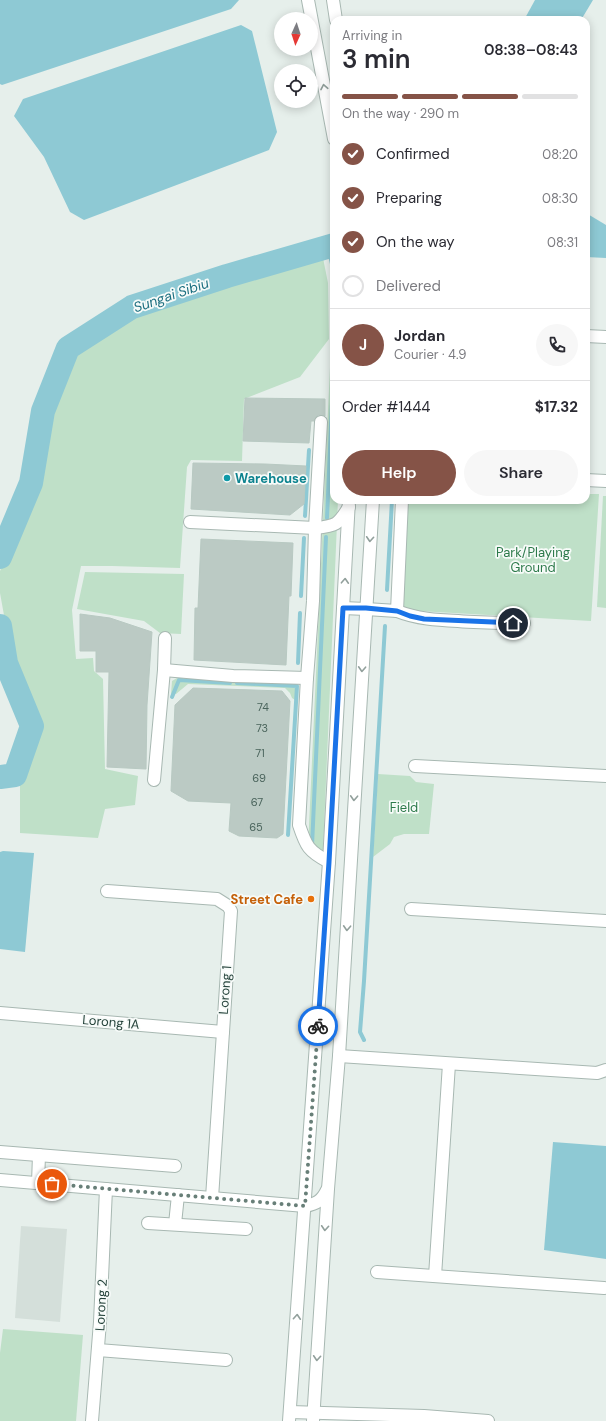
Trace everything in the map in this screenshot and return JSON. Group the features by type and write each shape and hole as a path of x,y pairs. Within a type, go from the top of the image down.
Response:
{"street":[{"path":"308,0 330,118"},
{"path":"333,0 335,16"},
{"path":"590,336 606,337"},
{"path":"321,422 315,528 313,601 299,825 307,846 329,862"},
{"path":"590,480 606,481"},
{"path":"190,522 315,528 330,527 343,517 349,504"},
{"path":"349,504 329,862 290,1417 424,1416 488,1421"},
{"path":"313,1417 328,1189 339,1056 373,504"},
{"path":"397,611 402,504"},
{"path":"343,608 366,608 397,611 424,619 491,623 524,623"},
{"path":"154,780 164,670 165,638"},
{"path":"164,670 233,676 307,678"},
{"path":"415,766 606,776"},
{"name":"Lorong 1","path":"107,891 217,899 224,902 231,911 212,1198"},
{"path":"411,909 606,921"},
{"name":"Lorong 1A","path":"0,1013 223,1032"},
{"path":"339,1056 597,1073 606,1070"},
{"path":"435,1276 449,1064"},
{"path":"0,1152 175,1166"},
{"path":"38,1183 39,1155"},
{"path":"0,1180 305,1206 316,1204 320,1201 328,1189"},
{"name":"Lorong 2","path":"92,1421 98,1350 106,1189"},
{"path":"175,1224 178,1195"},
{"path":"148,1223 246,1229"},
{"path":"377,1272 604,1288"},
{"path":"98,1350 226,1360"}],"shaded area":[{"path":"21,1226 67,1229 60,1322 15,1318"}],"green space":[{"path":"322,253 328,283 329,339 300,377 244,399 242,461 191,460 187,467 180,568 81,566 72,610 76,659 93,658 94,671 103,679 105,769 138,776 135,805 105,809 98,838 20,833 20,779 36,724 13,665 0,593 0,571 36,490 49,417 75,353 132,316"},
{"path":"330,367 330,504 338,504 323,852 308,848"},
{"name":"Park/Playing Ground","path":"590,494 599,494 591,621 401,610 408,504 590,504"},
{"path":"603,496 606,496 606,608 597,607"},
{"path":"85,572 184,574 181,634 160,633 144,621 77,609"},
{"path":"177,678 290,685 296,691 297,701 292,698 290,693 285,688 188,684 176,694 171,694 172,681"},
{"name":"Field","path":"378,774 410,776 416,782 434,784 429,834 404,834 394,837 390,844 373,857"},
{"path":"3,1329 83,1335 76,1421 0,1421 0,1353"}],"water":[{"path":"0,0 239,0 231,9 2,85 0,84"},
{"path":"535,0 593,0 583,16 526,16"},
{"path":"241,25 252,31 277,132 269,150 84,220 70,212 44,157 14,116 23,99"},
{"path":"590,215 606,225 606,258 590,257"},
{"path":"0,852 34,853 25,952 0,949"},
{"path":"553,1142 606,1146 606,1259 544,1250"}],"building":[{"path":"245,398 325,399 325,416 318,415 314,421 311,421 309,443 243,441"},
{"name":"Warehouse","path":"193,463 306,466 304,504 290,515 191,509"},
{"path":"201,539 293,543 286,665 194,660 195,608 198,608"},
{"path":"80,614 110,618 152,632 147,705 146,769 107,767 109,672 96,672 96,651 80,651"},
{"path":"193,688 282,691 290,701 283,834 277,838 239,836 229,831 231,803 188,801 171,791 175,705"}],"waterway":[{"name":"Sungai Sibiu","path":"0,557 31,483 43,411 68,348 132,307 227,276 330,246"},
{"path":"328,247 330,255"},
{"path":"327,518 330,449"},
{"path":"305,516 309,450"},
{"path":"387,590 392,504"},
{"path":"312,846 326,537"},
{"path":"301,596 304,538"},
{"path":"298,663 300,613"},
{"name":"Sungai Sibiu","path":"0,626 6,663 32,726 15,775 0,777"},
{"path":"364,1040 360,1032 385,626"},
{"path":"172,697 179,680 230,683"},
{"path":"237,683 297,686 288,835"}],"way so far":[{"path":"52,1184 305,1206 318,1026"}],"place":[{"name":"Warehouse","path":"227,478"},
{"name":"Street Cafe","path":"311,899"}],"route":[{"path":"318,1026 343,608 366,608 397,611 424,619 513,623"}]}
